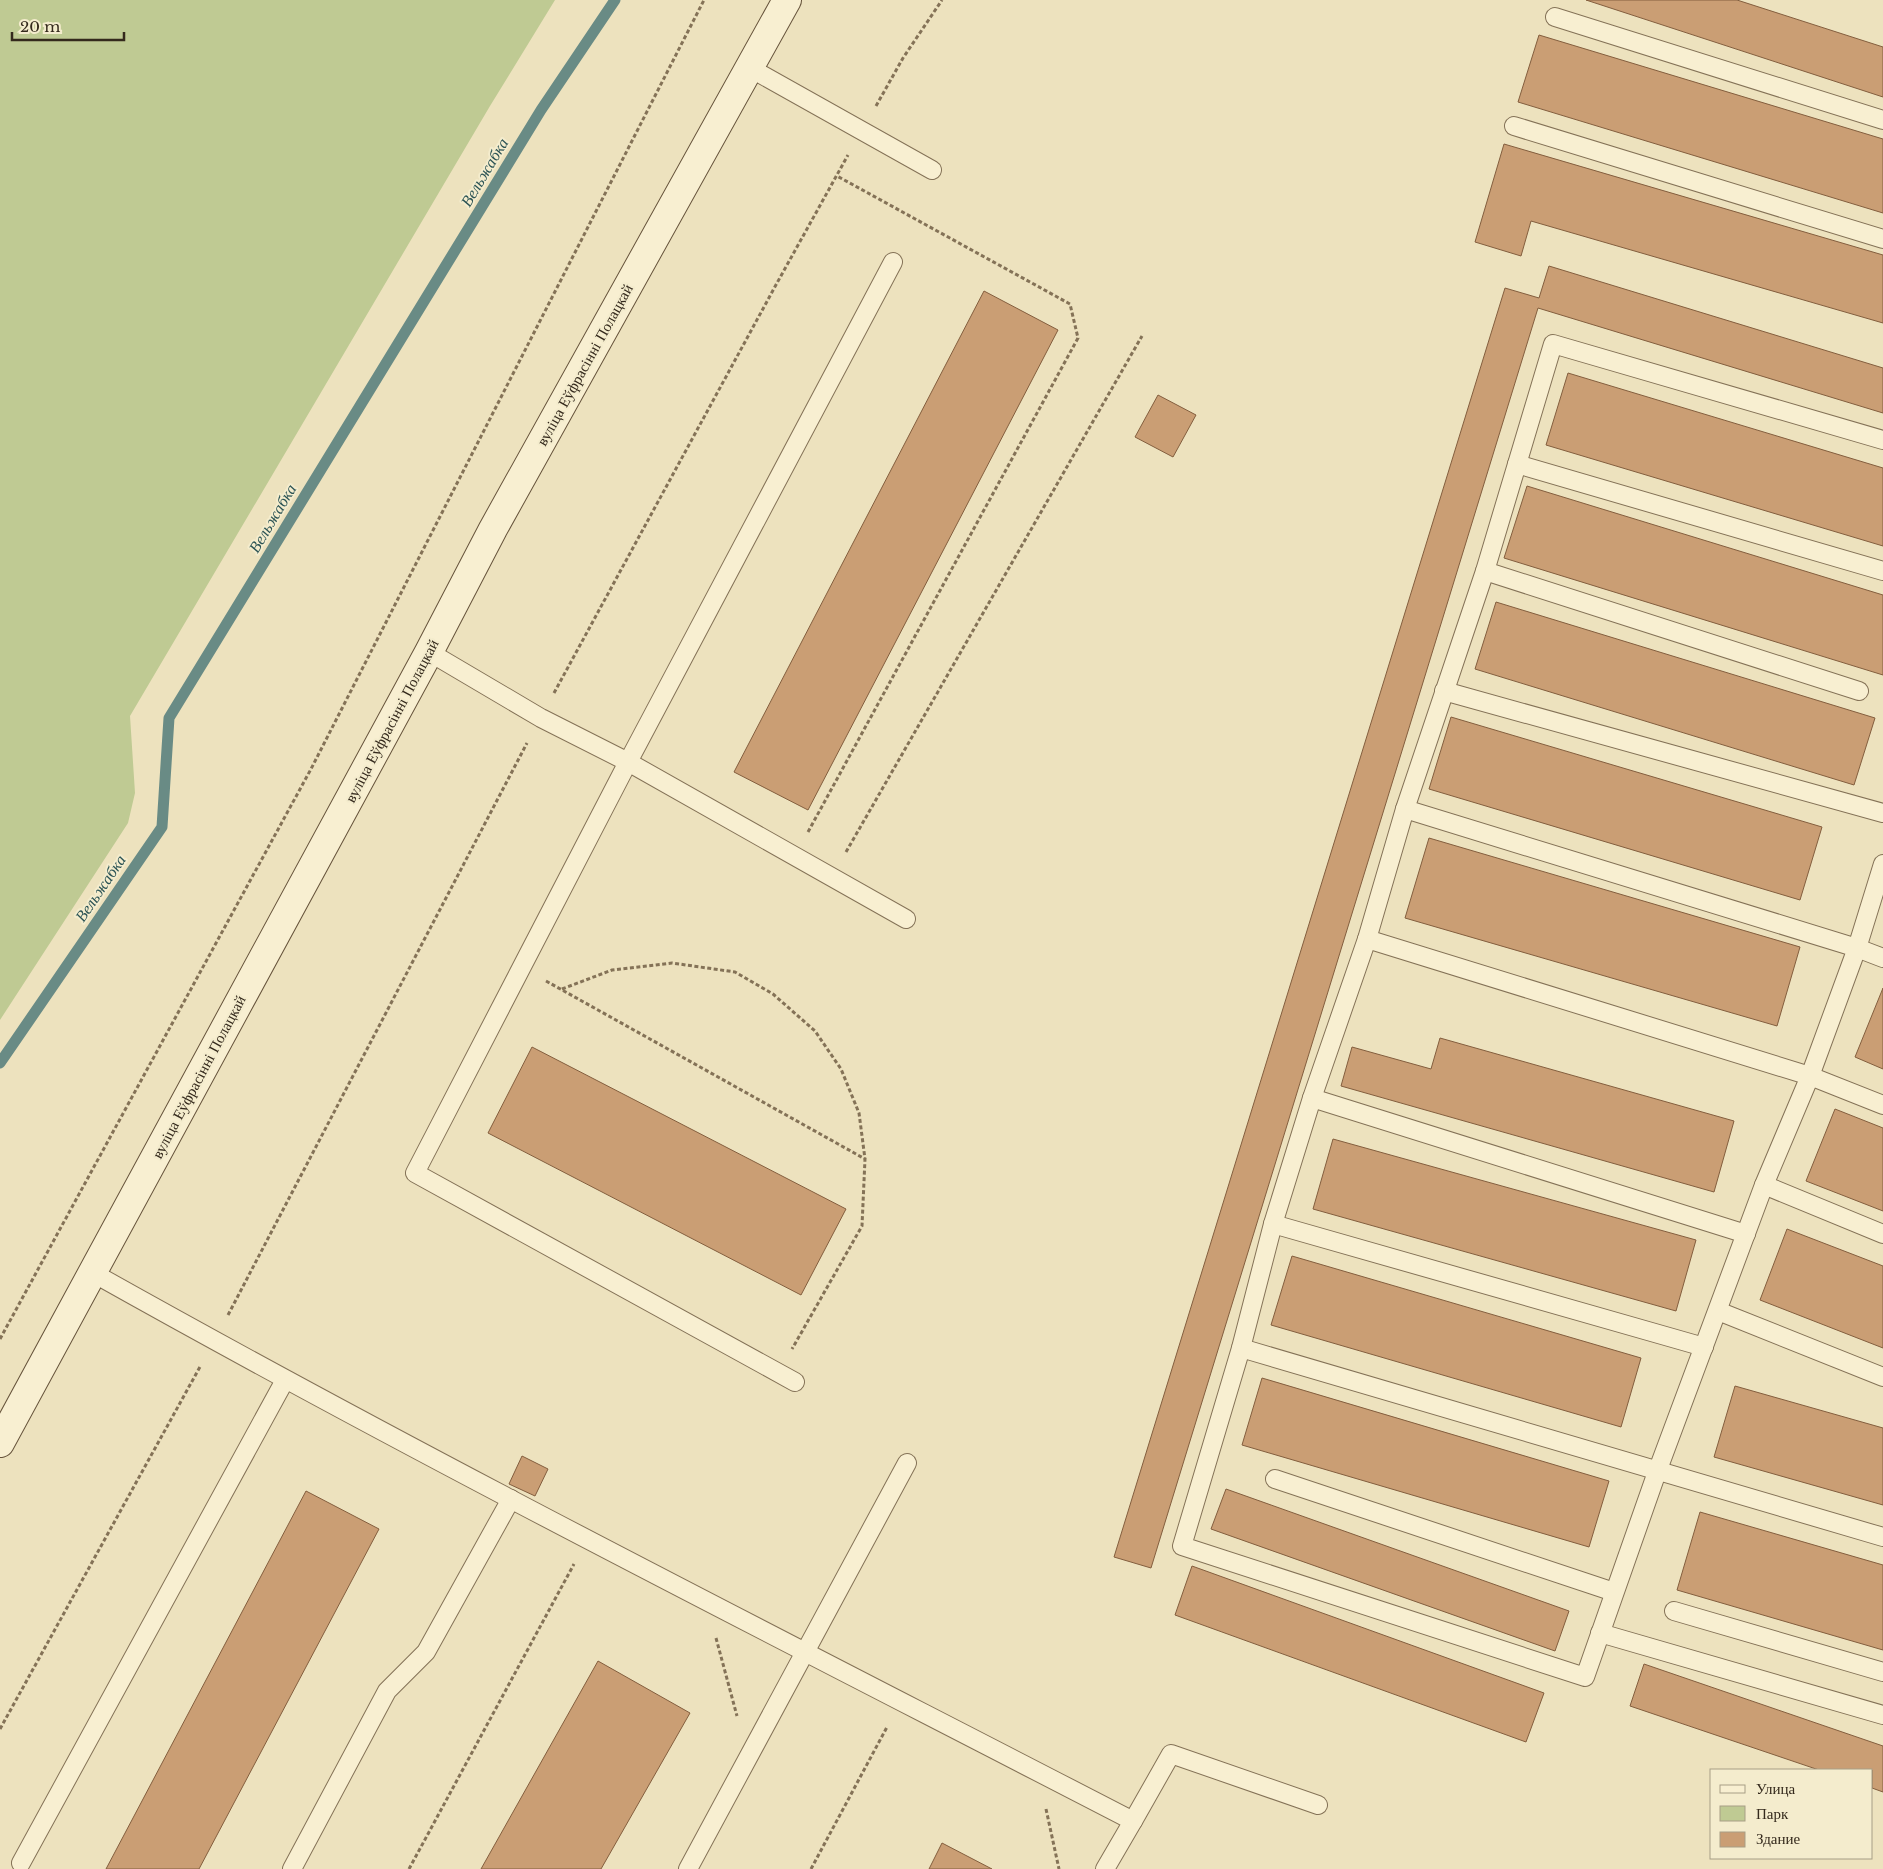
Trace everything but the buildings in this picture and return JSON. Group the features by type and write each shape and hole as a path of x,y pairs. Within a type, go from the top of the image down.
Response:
{"street":[{"name":"вуліца Еўфрасінні Полацкай","path":"0,1443 493,530 787,0"}],"lane":[{"path":"1556,17 1883,120"},
{"path":"750,68 932,170"},
{"path":"1514,126 1883,239"},
{"path":"795,1382 415,1172 628,762 893,262"},
{"path":"1883,440 1553,344 1485,571 1405,809 1367,939 1312,1098 1273,1224 1241,1348 1182,1546 1585,1677 1614,1592 1764,1185 1810,1076 1857,948 1883,864"},
{"path":"1517,464 1883,571"},
{"path":"1485,571 1859,691"},
{"path":"428,652 540,718 628,762 906,919"},
{"path":"1444,691 1883,813"},
{"path":"1405,809 1857,948 1883,958"},
{"path":"1367,939 1810,1076 1883,1105"},
{"path":"1312,1098 1746,1234"},
{"path":"1764,1185 1883,1234"},
{"path":"1273,1224 1704,1348"},
{"path":"93,1273 286,1380 511,1499 1133,1821"},
{"path":"1718,1311 1883,1376"},
{"path":"1241,1348 1883,1537"},
{"path":"21,1863 286,1380"},
{"path":"688,1869 908,1463"},
{"path":"1275,1479 1614,1592"},
{"path":"292,1869 387,1691 426,1652 511,1499"},
{"path":"1674,1611 1883,1672"},
{"path":"1600,1633 1883,1715"},
{"path":"1105,1869 1171,1754 1318,1805"}],"path":[{"path":"0,1340 311,769 704,0"},
{"path":"0,1729 215,1341 540,718 862,130 903,58 942,0"},
{"path":"795,856 1078,338 1070,304 837,176"},
{"path":"832,877 1142,336"},
{"path":"561,989 612,970 672,963 735,972 774,994 815,1031 841,1069 859,1113 866,1159 862,1226 778,1373"},
{"path":"522,967 866,1159"},
{"path":"409,1869 574,1564 582,1568"},
{"path":"723,1637 714,1633 737,1717"},
{"path":"811,1869 892,1719"},
{"path":"1046,1808 1060,1869"}],"green space":[{"path":"0,0 555,0 490,106 130,716 135,793 128,823 0,1020"}],"waterway":[{"name":"Вельжабка","path":"0,1063 162,827 169,718 541,110 615,0"}]}
